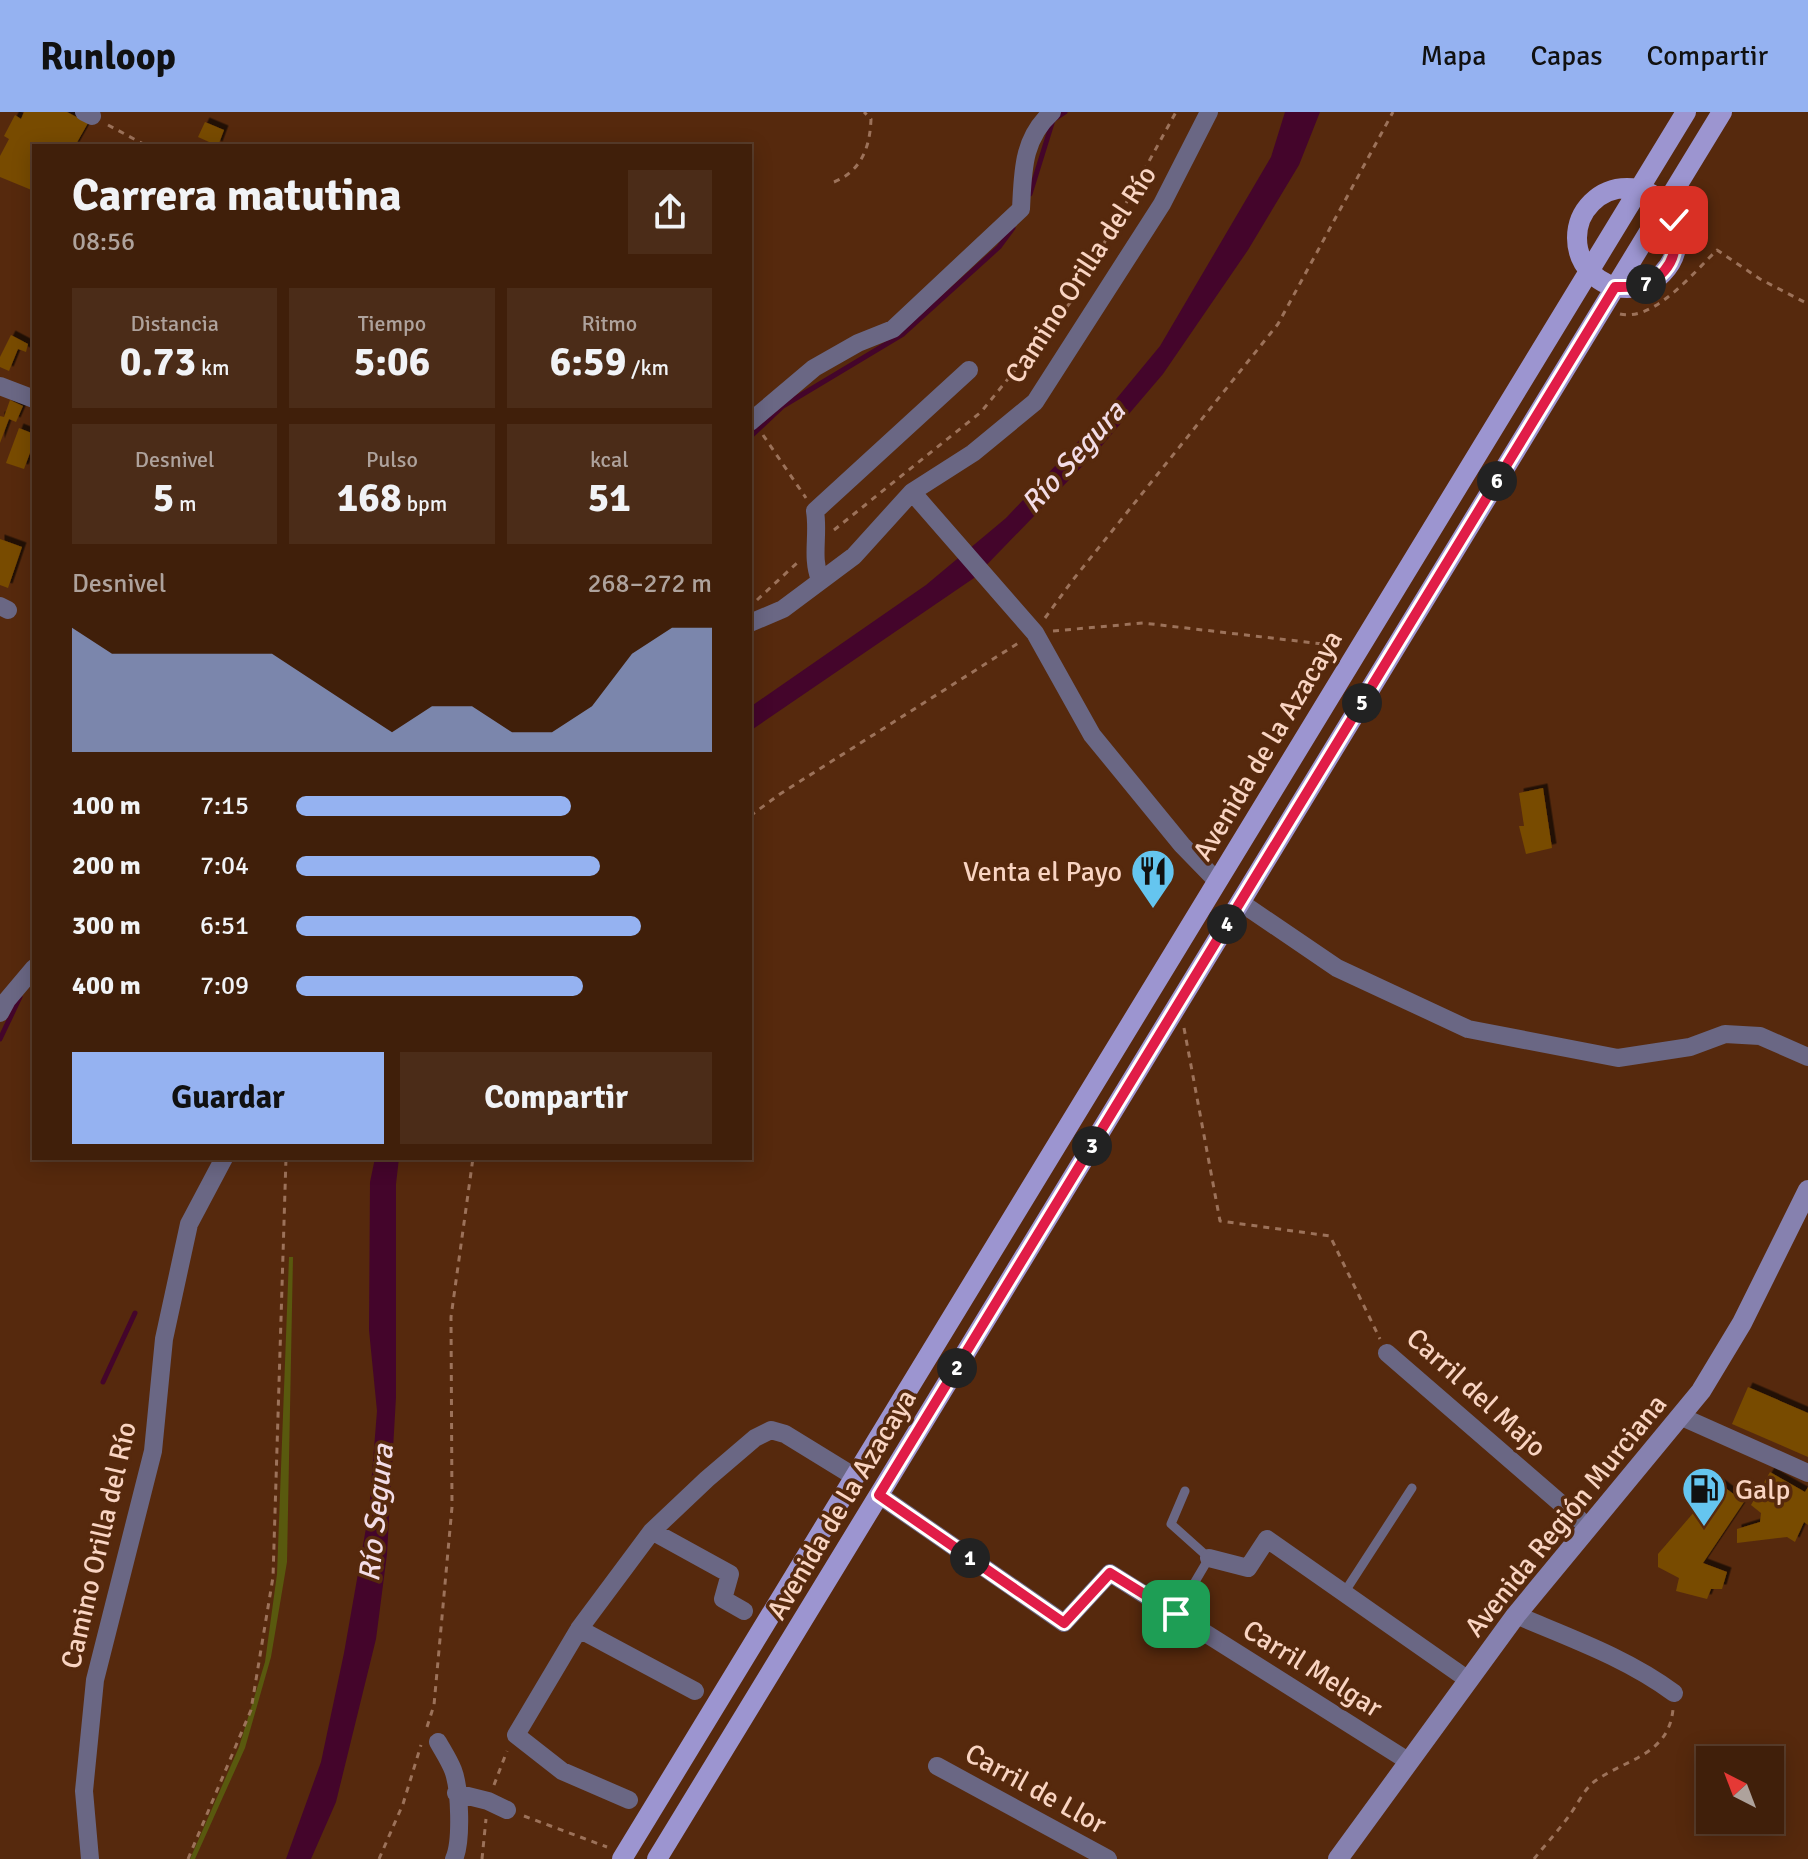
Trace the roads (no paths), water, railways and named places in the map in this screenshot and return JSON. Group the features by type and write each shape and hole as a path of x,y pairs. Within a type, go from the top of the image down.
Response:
{"main road":[{"name":"Avenida de la Azacaya","path":"624,1856 1686,112"},
{"name":"Avenida de la Azacaya","path":"657,1859 1722,112"},
{"path":"1624,187 1650,192 1665,204 1674,220 1678,237 1675,255 1665,271 1651,282 1634,288 1615,287 1589,271 1577,242 1578,226 1584,211 1595,199 1608,191 1624,187"},
{"name":"Avenida Región Murciana","path":"1338,1859 1516,1615 1682,1417 1730,1347 1808,1190"}],"street":[{"path":"756,427 814,368 858,343 893,329 1021,209 1024,155 1045,118 1052,112"},
{"name":"Camino Orilla del Río","path":"752,622 783,609 854,556 912,492 973,453 1035,402 1162,204 1209,112"},
{"path":"820,580 815,568 818,531 815,511 969,370"},
{"path":"0,386 32,398"},
{"path":"912,492 1035,633 1092,735 1182,845 1217,881"},
{"path":"1240,902 1337,968 1468,1029 1618,1058 1690,1047 1725,1034 1760,1036 1808,1057"},
{"path":"0,1013 32,970"},
{"name":"Camino Orilla del Río","path":"90,1859 84,1791 95,1680 153,1451 164,1339 189,1224 223,1160"},
{"name":"Carril del Majo","path":"1387,1353 1588,1527"},
{"path":"1682,1417 1808,1473"},
{"path":"629,1800 562,1771 516,1735 579,1629 652,1531 755,1438 771,1430 785,1434 855,1477"},
{"name":"Carril Melgar","path":"879,1495 1064,1623 1110,1573 1408,1761"},
{"path":"652,1531 730,1574 723,1599 744,1611"},
{"path":"1209,1558 1248,1568 1267,1539 1467,1679"},
{"path":"1516,1615 1595,1648 1674,1693"},
{"path":"579,1629 695,1691"},
{"path":"438,1742 455,1773 460,1826 458,1851 454,1859"},
{"name":"Carril de Llor","path":"937,1766 1108,1859"},
{"path":"456,1793 488,1801 507,1810"}],"lane":[{"path":"1344,1593 1412,1488"},
{"path":"1176,1614 1209,1558 1171,1524 1185,1491"}],"water":[{"name":"Río Segura","path":"1285,112 1320,112 1299,165 1248,250 1163,374 1099,449 974,578 752,730 752,706 926,585 1006,518 1103,415 1160,346 1271,157"},
{"name":"Río Segura","path":"375,1160 399,1160 396,1184 396,1397 387,1554 376,1639 336,1802 311,1859 286,1859 321,1762 369,1511 377,1411 369,1330 370,1182"}],"waterway":[{"path":"1030,194 1053,120 1065,112"},
{"path":"752,435 783,406 903,334 999,247 1013,228"},
{"path":"0,1039 20,997"},
{"path":"103,1382 135,1313"}],"place":[{"name":"Venta el Payo","path":"1153,910"},
{"name":"Galp","path":"1704,1528"}]}
